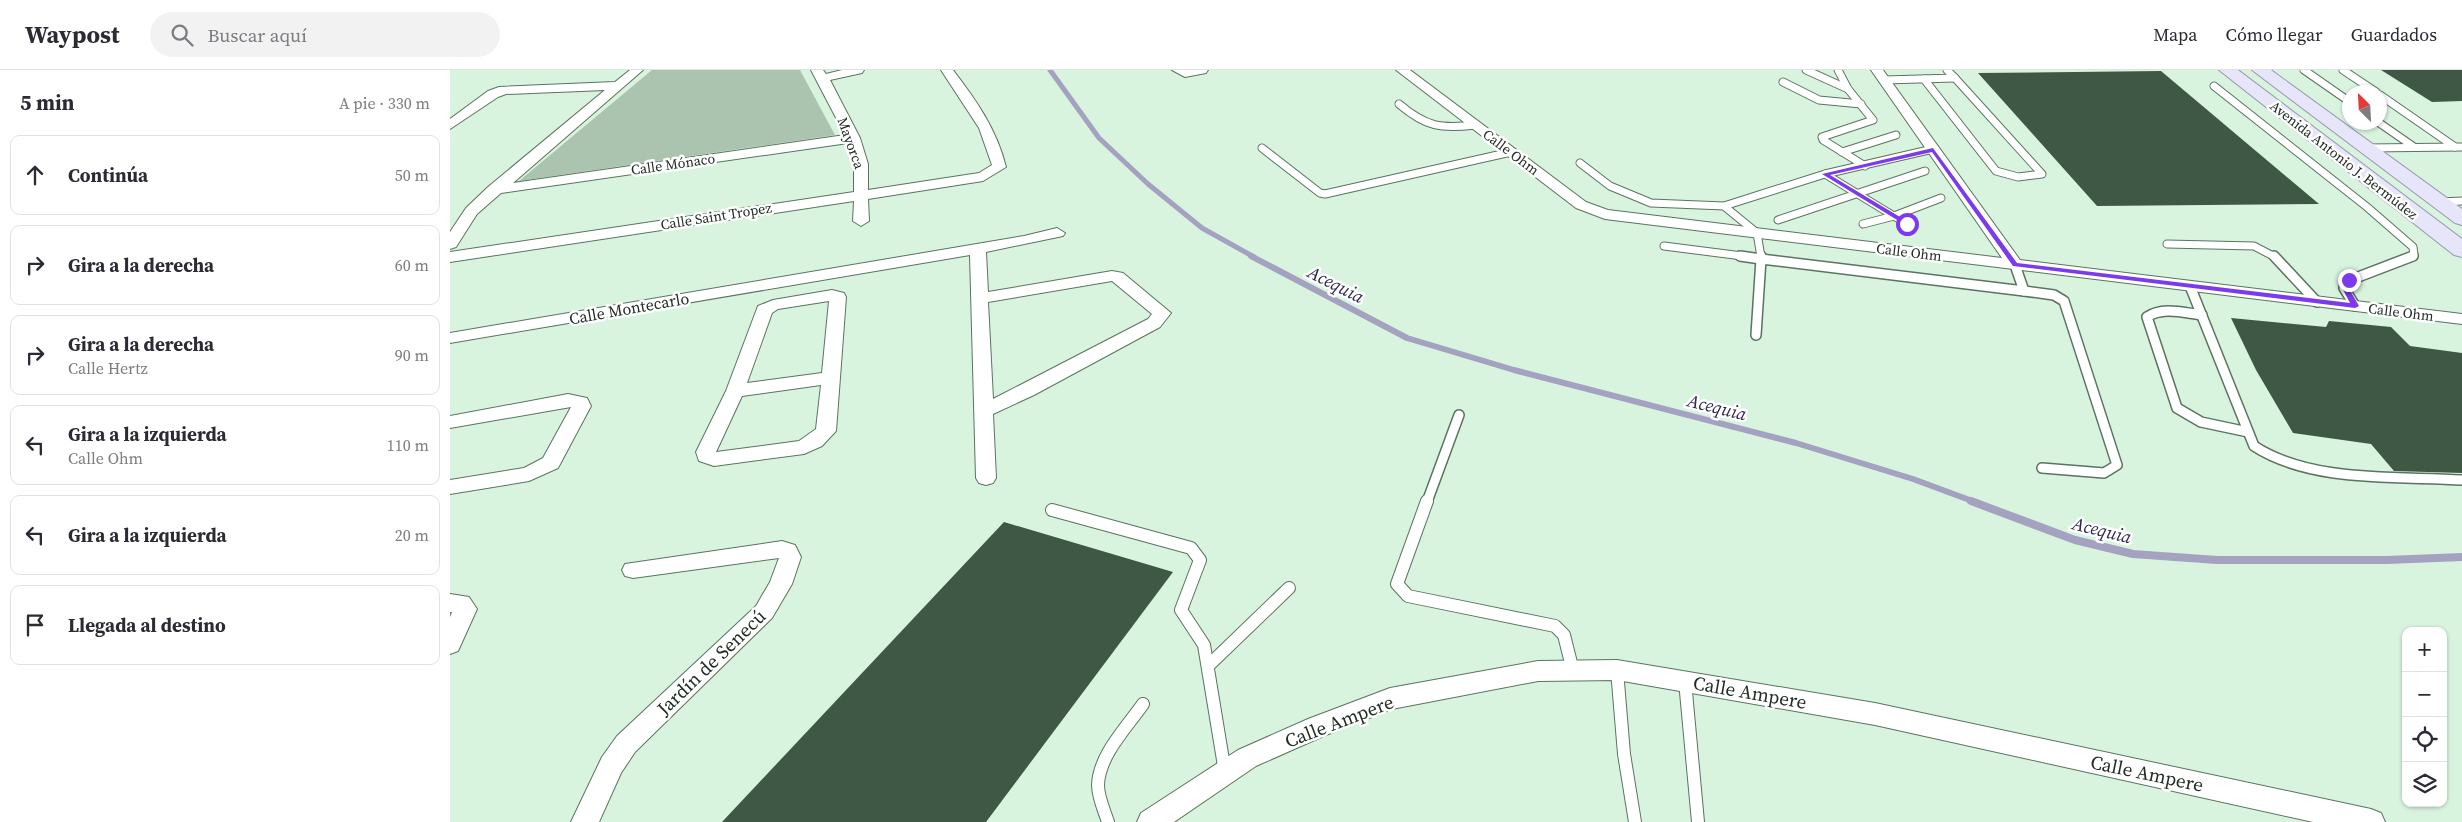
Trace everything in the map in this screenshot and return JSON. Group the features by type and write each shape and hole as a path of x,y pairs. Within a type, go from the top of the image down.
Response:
{"main road":[{"name":"Avenida Antonio J. Bermúdez","path":"2227,70 2462,250"},
{"name":"Avenida Antonio J. Bermúdez","path":"2260,70 2462,219"}],"street":[{"path":"450,244 457,224 493,190 637,70"},
{"path":"820,74 858,70"},
{"name":"Calle Saint Tropez","path":"450,257 863,193 983,177 999,166 997,153 989,135 947,70"},
{"path":"1178,70 1185,72 1202,70"},
{"name":"Calle Ohm","path":"1402,70 1581,205 1620,217 2462,319"},
{"name":"Mayorca","path":"820,74 853,138 861,164 863,193 861,222"},
{"path":"1881,75 2015,265"},
{"path":"450,125 494,94 504,90 618,86"},
{"name":"Calle Mónaco","path":"493,190 853,138"},
{"name":"Calle Montecarlo","path":"450,338 978,249 1057,232"},
{"path":"978,249 986,478"},
{"path":"980,300 1112,276 1117,277 1162,313 1154,324 1027,391 983,411"},
{"path":"804,299 809,278"},
{"path":"832,294 838,297 826,431 815,441 804,446 709,458 706,456 706,452 735,391 764,310 774,305 804,299 832,294"},
{"path":"735,391 831,378"},
{"path":"450,422 568,400 580,402 582,406 551,464 529,474 450,487"},
{"name":"Jardín de Senecú","path":"585,822 611,764 626,744 764,612 781,584 790,557 787,551 782,549 633,570"},
{"path":"450,603 461,603 465,609 450,644"},
{"name":"Calle Ampere","path":"1150,822 1247,758 1317,726 1390,699 1538,672 1617,670 1875,714 2371,822"}],"lane":[{"path":"1806,70 1848,89"},
{"path":"1838,70 1848,89 1873,120 1822,137 1823,140 1865,166"},
{"path":"1924,79 1996,171 2009,176 2036,176 2042,174 1947,70"},
{"path":"2304,70 2342,96"},
{"path":"2343,70 2366,85"},
{"path":"1881,75 1924,79 1955,78"},
{"path":"1783,82 1828,102 1861,104"},
{"path":"2214,86 2367,207 2413,247 2414,255 2410,259 2345,282 2344,288 2355,306"},
{"path":"2387,100 2459,147"},
{"path":"1399,104 1417,119 1429,125 1457,128 1475,125"},
{"path":"2387,128 2414,148"},
{"path":"1842,152 1896,135"},
{"path":"2365,148 2459,147"},
{"path":"1262,148 1320,193 1325,194 1511,152"},
{"path":"1580,163 1610,186 1651,203 1724,206 1825,174 1933,150"},
{"path":"1778,220 1924,171"},
{"path":"1825,174 1907,224"},
{"path":"1863,224 1894,216 1941,198"},
{"path":"2438,202 2462,201"},
{"path":"1724,206 1757,233 1761,259 1756,335"},
{"path":"2167,244 2254,246 2267,251 2317,302"},
{"path":"1664,246 2054,295 2064,301 2116,464 2111,470 2104,473 2042,468"},
{"path":"2015,265 2024,291"},
{"path":"2190,286 2248,432 2254,446 2261,453 2278,461 2324,470 2377,476 2462,480"},
{"path":"2202,315 2160,312 2151,313 2147,317 2178,408 2189,417 2200,422 2248,432"},
{"path":"1459,415 1397,584 1408,596 1554,626 1564,635 1573,671"},
{"path":"1052,510 1192,548 1196,551 1200,560 1182,610 1186,621 1199,633 1208,666 1225,773"},
{"path":"1208,666 1289,588"},
{"path":"1617,670 1624,754 1634,822"},
{"path":"1685,681 1698,822"},
{"path":"1108,822 1099,796 1098,775 1104,762 1143,704"}],"green space":[{"path":"652,70 800,70 835,135 519,181"}],"building":[{"path":"2381,70 2462,70 2462,101 2432,102"},
{"path":"2161,71 2319,204 2097,206 1978,73"},
{"path":"2231,318 2326,327 2329,321 2391,327 2410,346 2462,353 2462,473 2394,471 2371,444 2293,433 2256,370"},
{"path":"1004,522 1173,572 986,822 722,822"}],"waterway":[{"name":"Acequia","path":"1050,70 1099,138 1148,184 1202,228 1254,257"},
{"name":"Acequia","path":"1251,256 1407,338 1514,370 1796,443 1913,479 1975,502"},
{"name":"Acequia","path":"1971,501 2075,540 2133,554 2217,560 2387,560 2462,557"}],"route":[{"path":"1907,224 1825,174 1933,150 2015,265 2355,306 2344,288 2345,282 2349,280"}]}
